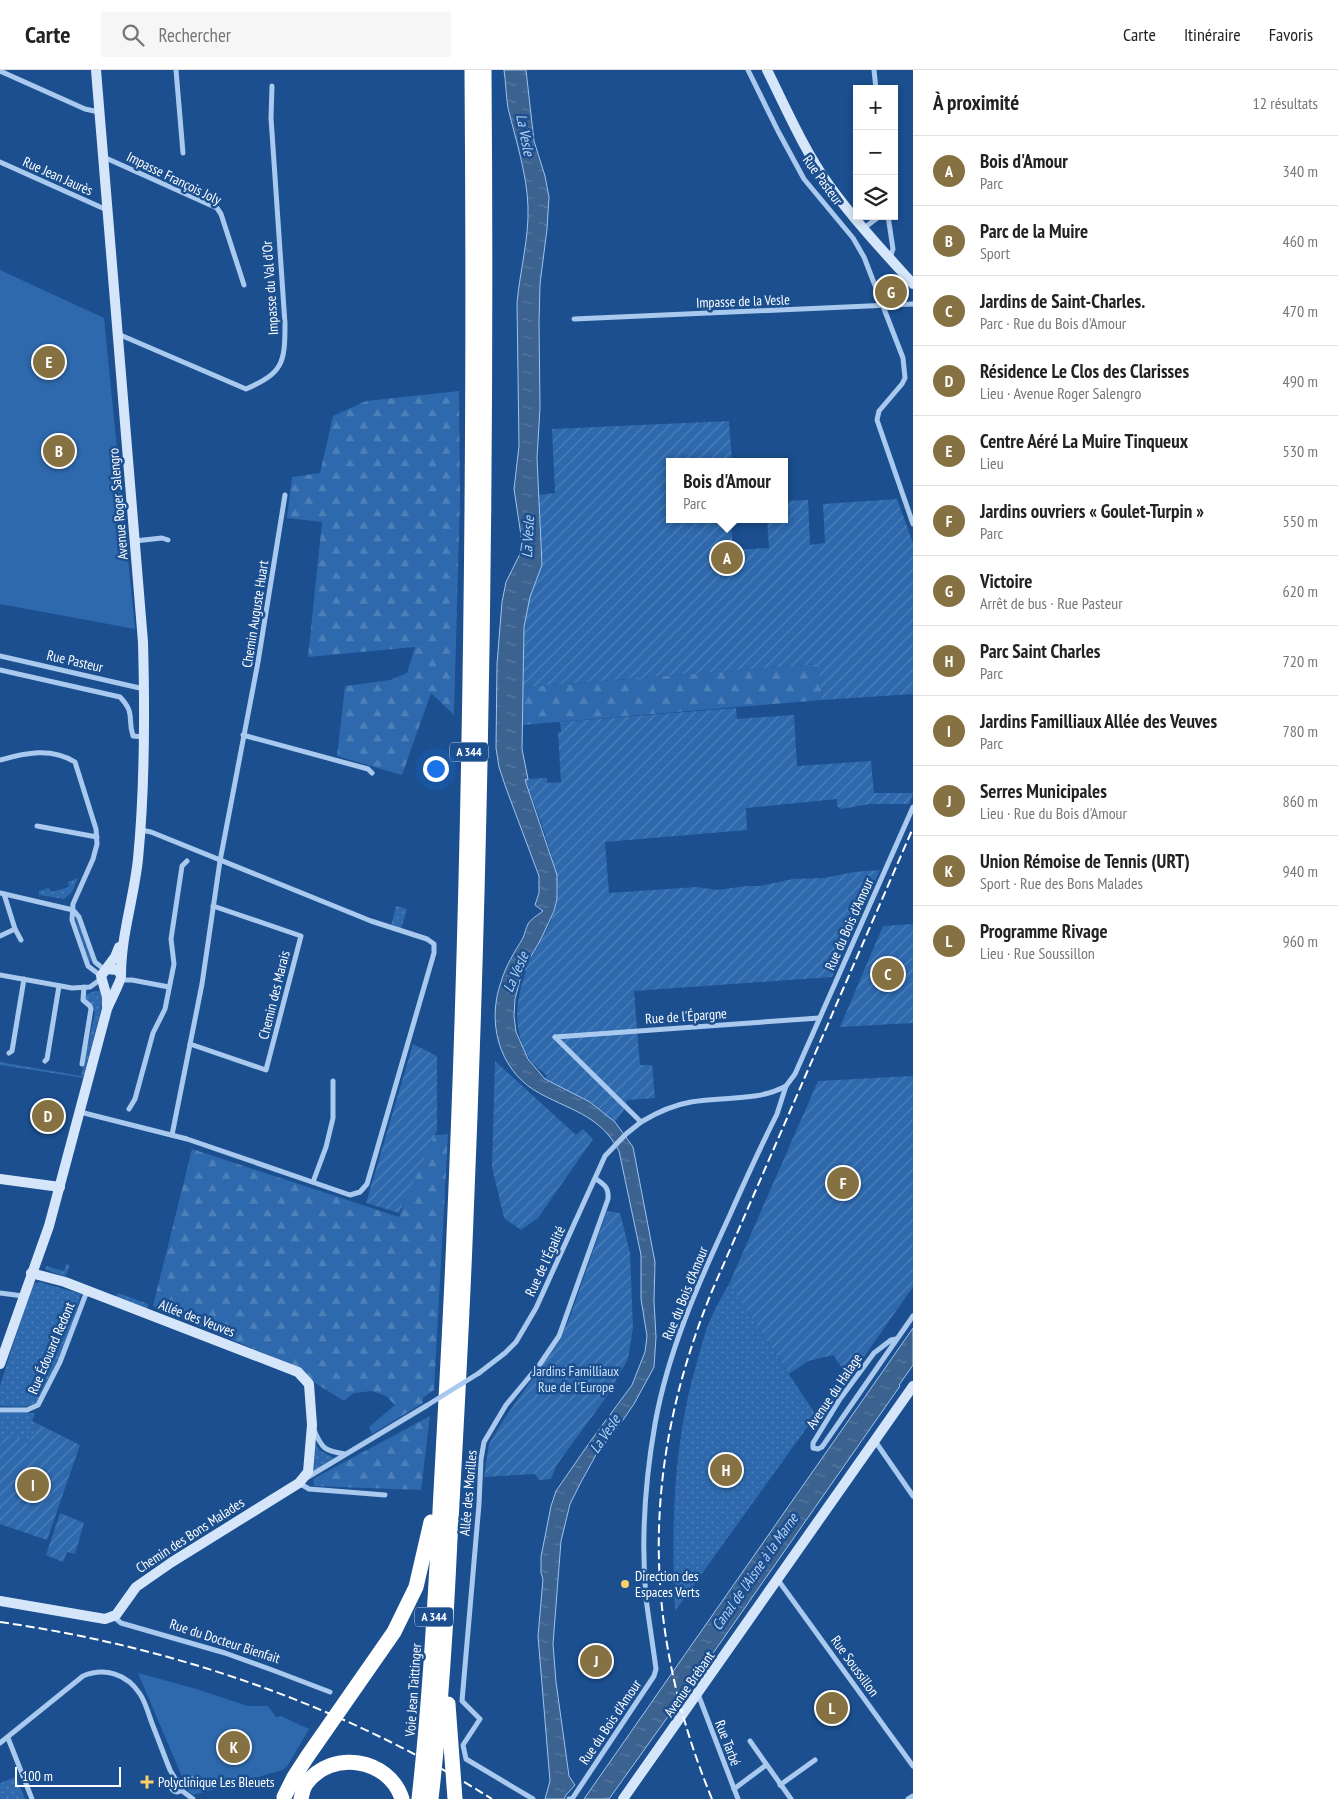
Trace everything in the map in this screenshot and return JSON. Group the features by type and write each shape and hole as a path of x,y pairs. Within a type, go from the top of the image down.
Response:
{"highway":[{"name":"A 344","path":"450,1436 470,695 474,311 472,70"},
{"name":"A 344","path":"450,1436 475,994 482,696 486,309 484,70"},
{"name":"Voie Jean Taittinger","path":"419,1799 430,1673 442,1462 450,1436"},
{"name":"Voie Jean Taittinger","path":"431,1799 444,1655 450,1436"},
{"path":"287,1798 294,1777 394,1632 407,1606 416,1586 427,1546 442,1462"},
{"path":"444,1655 455,1799"},
{"path":"301,1799 305,1786 315,1774 340,1762 367,1764 384,1773 391,1779 402,1799"}],"street":[{"name":"Avenue Roger Salengro","path":"0,1364 49,1226 55,1186 80,1112 107,1009 119,981 124,934 132,898 141,830 145,689 143,642 96,70"},
{"path":"176,70 183,153"},
{"name":"Rue Pasteur","path":"748,70 804,179 853,238 864,257 903,358 905,378 879,411 877,420 913,524"},
{"path":"767,70 829,185 913,284"},
{"path":"874,70 876,85"},
{"path":"0,71 85,109 99,112"},
{"name":"Impasse du Val d'Or","path":"118,334 246,389 274,374 282,363 285,344 285,324 271,128 270,91 272,86"},
{"name":"Impasse François Joly","path":"103,159 108,159 217,208 221,214 244,285"},
{"name":"Rue Jean Jaurès","path":"0,162 107,210"},
{"path":"864,228 875,220"},
{"path":"888,220 892,249 890,258"},
{"name":"Impasse de la Vesle","path":"574,319 913,304"},
{"name":"Chemin Auguste Huart","path":"220,861 258,662 285,495"},
{"path":"135,541 162,538 168,540"},
{"name":"Rue Pasteur","path":"0,656 145,689"},
{"path":"0,670 120,697 131,713 133,736 144,737"},
{"path":"244,735 368,769 372,773"},
{"path":"0,760 25,752 39,752 66,756 75,762 98,844 93,860 73,904 72,920 88,966 104,976"},
{"name":"Rue du Bois d'Amour","path":"569,1799 572,1799 654,1676 656,1670 646,1589 645,1528 649,1471 659,1407 684,1319 777,1114 786,1086 795,1074 913,807"},
{"path":"37,826 97,836"},
{"path":"80,1112 172,1135 246,1158 350,1195 360,1192 367,1184 434,953 434,944 427,939 372,921 151,832 141,830"},
{"path":"129,1109 135,1099 153,1033 165,1009 174,964 171,939 182,866 187,861"},
{"path":"172,1135 202,984 220,861"},
{"path":"2,893 72,910 79,918 95,962 110,988 119,981 132,980 169,987"},
{"path":"2,893 20,940"},
{"name":"Chemin des Marais","path":"190,1044 266,1070 301,936 213,906"},
{"path":"0,936 15,929"},
{"name":"Avenue Roger Salengro","path":"107,1009 104,976 115,958 124,934"},
{"path":"0,975 72,988 90,986 114,968 119,981"},
{"path":"9,1053 12,1051 24,979"},
{"path":"45,1061 47,1059 59,986"},
{"path":"82,1064 91,1009 83,1000 84,987"},
{"name":"Rue de l'Épargne","path":"641,1122 555,1038 819,1018"},
{"path":"313,1182 326,1147 333,1118 333,1081"},
{"path":"641,1122 664,1110 689,1102 760,1095 774,1092 786,1086"},
{"name":"Rue de l'Égalité","path":"426,1406 479,1373 516,1342 536,1308 605,1156 626,1134 641,1122"},
{"path":"0,1178 55,1186"},
{"name":"Allée des Morilles","path":"533,1799 466,1759 463,1745 480,1719 462,1702 479,1504 480,1459 484,1442 506,1405 540,1364 559,1336 608,1199 609,1190 596,1179"},
{"name":"Allée des Veuves","path":"32,1270 298,1372 309,1384 312,1425"},
{"name":"Rue Édouard Redont","path":"0,1410 28,1410 38,1405 54,1376 87,1291"},
{"path":"0,1293 23,1296"},
{"name":"Avenue du Halage","path":"896,1339 891,1340 874,1353 840,1399 813,1443 813,1448 818,1449 822,1447 913,1316"},
{"name":"Avenue Brébant","path":"623,1799 913,1386"},
{"name":"Chemin des Bons Malades","path":"109,1618 116,1615 136,1587 172,1562 426,1406"},
{"path":"312,1425 320,1445 329,1452 346,1454"},
{"path":"312,1425 308,1472 299,1483 309,1489 385,1495"},
{"path":"875,1441 913,1496"},
{"name":"Rue Soussillon","path":"778,1580 913,1766"},
{"name":"Rue du Docteur Bienfait","path":"0,1601 109,1618 225,1653 330,1692"},
{"path":"0,1743 83,1676 92,1672 102,1671 117,1674 130,1681 141,1695 174,1778 182,1782 192,1779"},
{"name":"Rue Tarbé","path":"698,1694 738,1799"},
{"path":"8,1738 32,1799"},
{"path":"750,1741 791,1799"},
{"path":"780,1785 815,1760"},
{"path":"734,1788 766,1765"},
{"path":"174,1778 171,1783 171,1790 177,1792 181,1790"},
{"path":"181,1790 183,1787 182,1782"},
{"path":"181,1790 192,1799"},
{"path":"908,1799 913,1796"}],"green space":[{"path":"0,270 104,318 135,629 0,604"},
{"path":"459,391 460,497 454,715 431,693 402,775 337,756 345,686 390,680 407,673 415,647 308,657 322,522 287,518 292,477 320,473 333,416 366,401"},
{"path":"729,421 732,458 666,458 666,523 731,523 733,550 769,548 767,523 788,523 788,501 808,500 810,545 825,543 823,504 897,499 913,543 913,694 822,700 819,664 523,687 524,626 529,597 542,565 539,495 555,493 552,429"},
{"path":"820,664 822,700 522,725 523,687"},
{"path":"736,708 737,719 794,715 797,766 871,761 874,793 913,793 909,804 870,804 841,809 837,806 837,799 746,808 747,830 605,842 609,893 696,887 717,890 760,886 793,879 824,878 854,872 880,870 832,977 634,991 640,1065 652,1065 655,1098 627,1100 624,1110 615,1122 591,1102 545,1079 547,1076 530,1059 520,1035 517,1014 520,992 526,971 523,970 543,937 555,910 558,889 547,840 525,779 547,778 547,783 561,782 558,732 561,732 560,722"},
{"path":"78,878 72,892 64,899 39,895 39,891 49,888 51,892 69,887 68,882"},
{"path":"396,906 407,909 401,929 391,926"},
{"path":"77,918 92,961 89,962 75,919"},
{"path":"913,924 913,1023 840,1027 883,926"},
{"path":"100,991 103,1001 84,1075 81,1076 95,1013 93,1007 84,1000 85,995"},
{"path":"413,1044 437,1056 437,1130 399,1213 366,1203"},
{"path":"495,1061 576,1135 583,1129 593,1139 538,1218 521,1230 504,1218 492,1167"},
{"path":"0,1062 84,1078 0,1065"},
{"path":"913,1076 913,1287 849,1378 833,1355 808,1361 789,1374 729,1284 818,1081"},
{"path":"448,1134 434,1390 423,1398 423,1403 372,1434 369,1427 395,1405 386,1396 372,1391 354,1393 344,1401 312,1381 303,1370 153,1306 192,1149 399,1217 428,1136"},
{"name":"Jardins Familliaux Rue de l'Europe","path":"607,1211 620,1213 630,1253 633,1328 628,1359 607,1396 556,1466 551,1479 539,1480 535,1474 484,1477 489,1444 504,1419 560,1340 570,1317"},
{"path":"66,1264 70,1265 65,1277 45,1269 46,1266 64,1271"},
{"path":"40,1282 81,1294 69,1336 38,1402 25,1406 0,1406 0,1386 32,1284"},
{"path":"729,1284 816,1415 675,1611 674,1515 683,1421 705,1333 715,1309"},
{"path":"118,1293 148,1304 147,1309 116,1297"},
{"path":"0,1413 35,1413 32,1421 38,1424 28,1443 2,1440 0,1446"},
{"path":"430,1416 421,1490 314,1486 313,1479"},
{"path":"38,1424 80,1445 47,1540 0,1524 0,1446 2,1440 12,1434 28,1443"},
{"path":"314,1441 319,1450 334,1458 311,1472"},
{"path":"60,1513 84,1523 75,1554 67,1552 63,1562 46,1555"},
{"path":"138,1673 248,1706 268,1706 276,1717 281,1716 309,1729 288,1765 283,1770 193,1795 188,1791"},
{"path":"16,1777 25,1799 0,1799 0,1783"}],"water":[{"name":"La Vesle","path":"504,70 526,70 534,141 545,176 549,197 540,284 539,323 540,408 537,458 542,565 530,597 524,627 522,749 528,779 525,780 557,875 557,899 554,911 541,939 523,970 515,999 514,1016 516,1032 528,1059 545,1079 590,1102 615,1122 633,1147 655,1262 654,1301 656,1337 654,1367 634,1404 597,1453 580,1484 570,1504 561,1541 553,1644 556,1682 569,1776 575,1785 564,1799 545,1799 550,1781 538,1636 543,1579 541,1557 551,1506 556,1491 632,1385 645,1352 647,1336 641,1299 641,1255 619,1151 611,1138 592,1120 546,1097 522,1080 504,1056 496,1027 497,997 505,970 523,938 528,924 543,911 535,905 539,893 539,876 506,788 499,767 496,748 497,664 502,602 506,582 520,554 522,542 514,489 519,446 517,303 528,219 526,182 508,108"},
{"name":"Canal de l'Aisne à la Marne","path":"913,1328 913,1365 900,1386 609,1799 584,1799"}],"railway":[{"path":"712,1799 689,1735 672,1671 662,1608 659,1545 662,1483 672,1419 689,1356 712,1291 913,828"},
{"path":"0,1622 65,1633 129,1647 193,1664 255,1685 317,1708 377,1735 435,1765 492,1799"}],"place":[{"name":"Victoire","path":"891,292"},
{"name":"Centre Aéré La Muire Tinqueux","path":"49,362"},
{"name":"Parc de la Muire","path":"59,451"},
{"name":"Bois d'Amour","path":"727,558"},
{"name":"Jardins de Saint-Charles.","path":"888,974"},
{"name":"Résidence Le Clos des Clarisses","path":"48,1116"},
{"name":"Jardins ouvriers « Goulet-Turpin »","path":"843,1183"},
{"name":"Parc Saint Charles","path":"726,1470"},
{"name":"Jardins Familliaux Allée des Veuves","path":"33,1485"},
{"name":"Direction des Espaces Verts","path":"625,1584"},
{"name":"Serres Municipales","path":"596,1661"},
{"name":"Programme Rivage","path":"832,1708"},
{"name":"Union Rémoise de Tennis (URT)","path":"234,1747"},
{"name":"Polyclinique Les Bleuets","path":"147,1782"}]}
